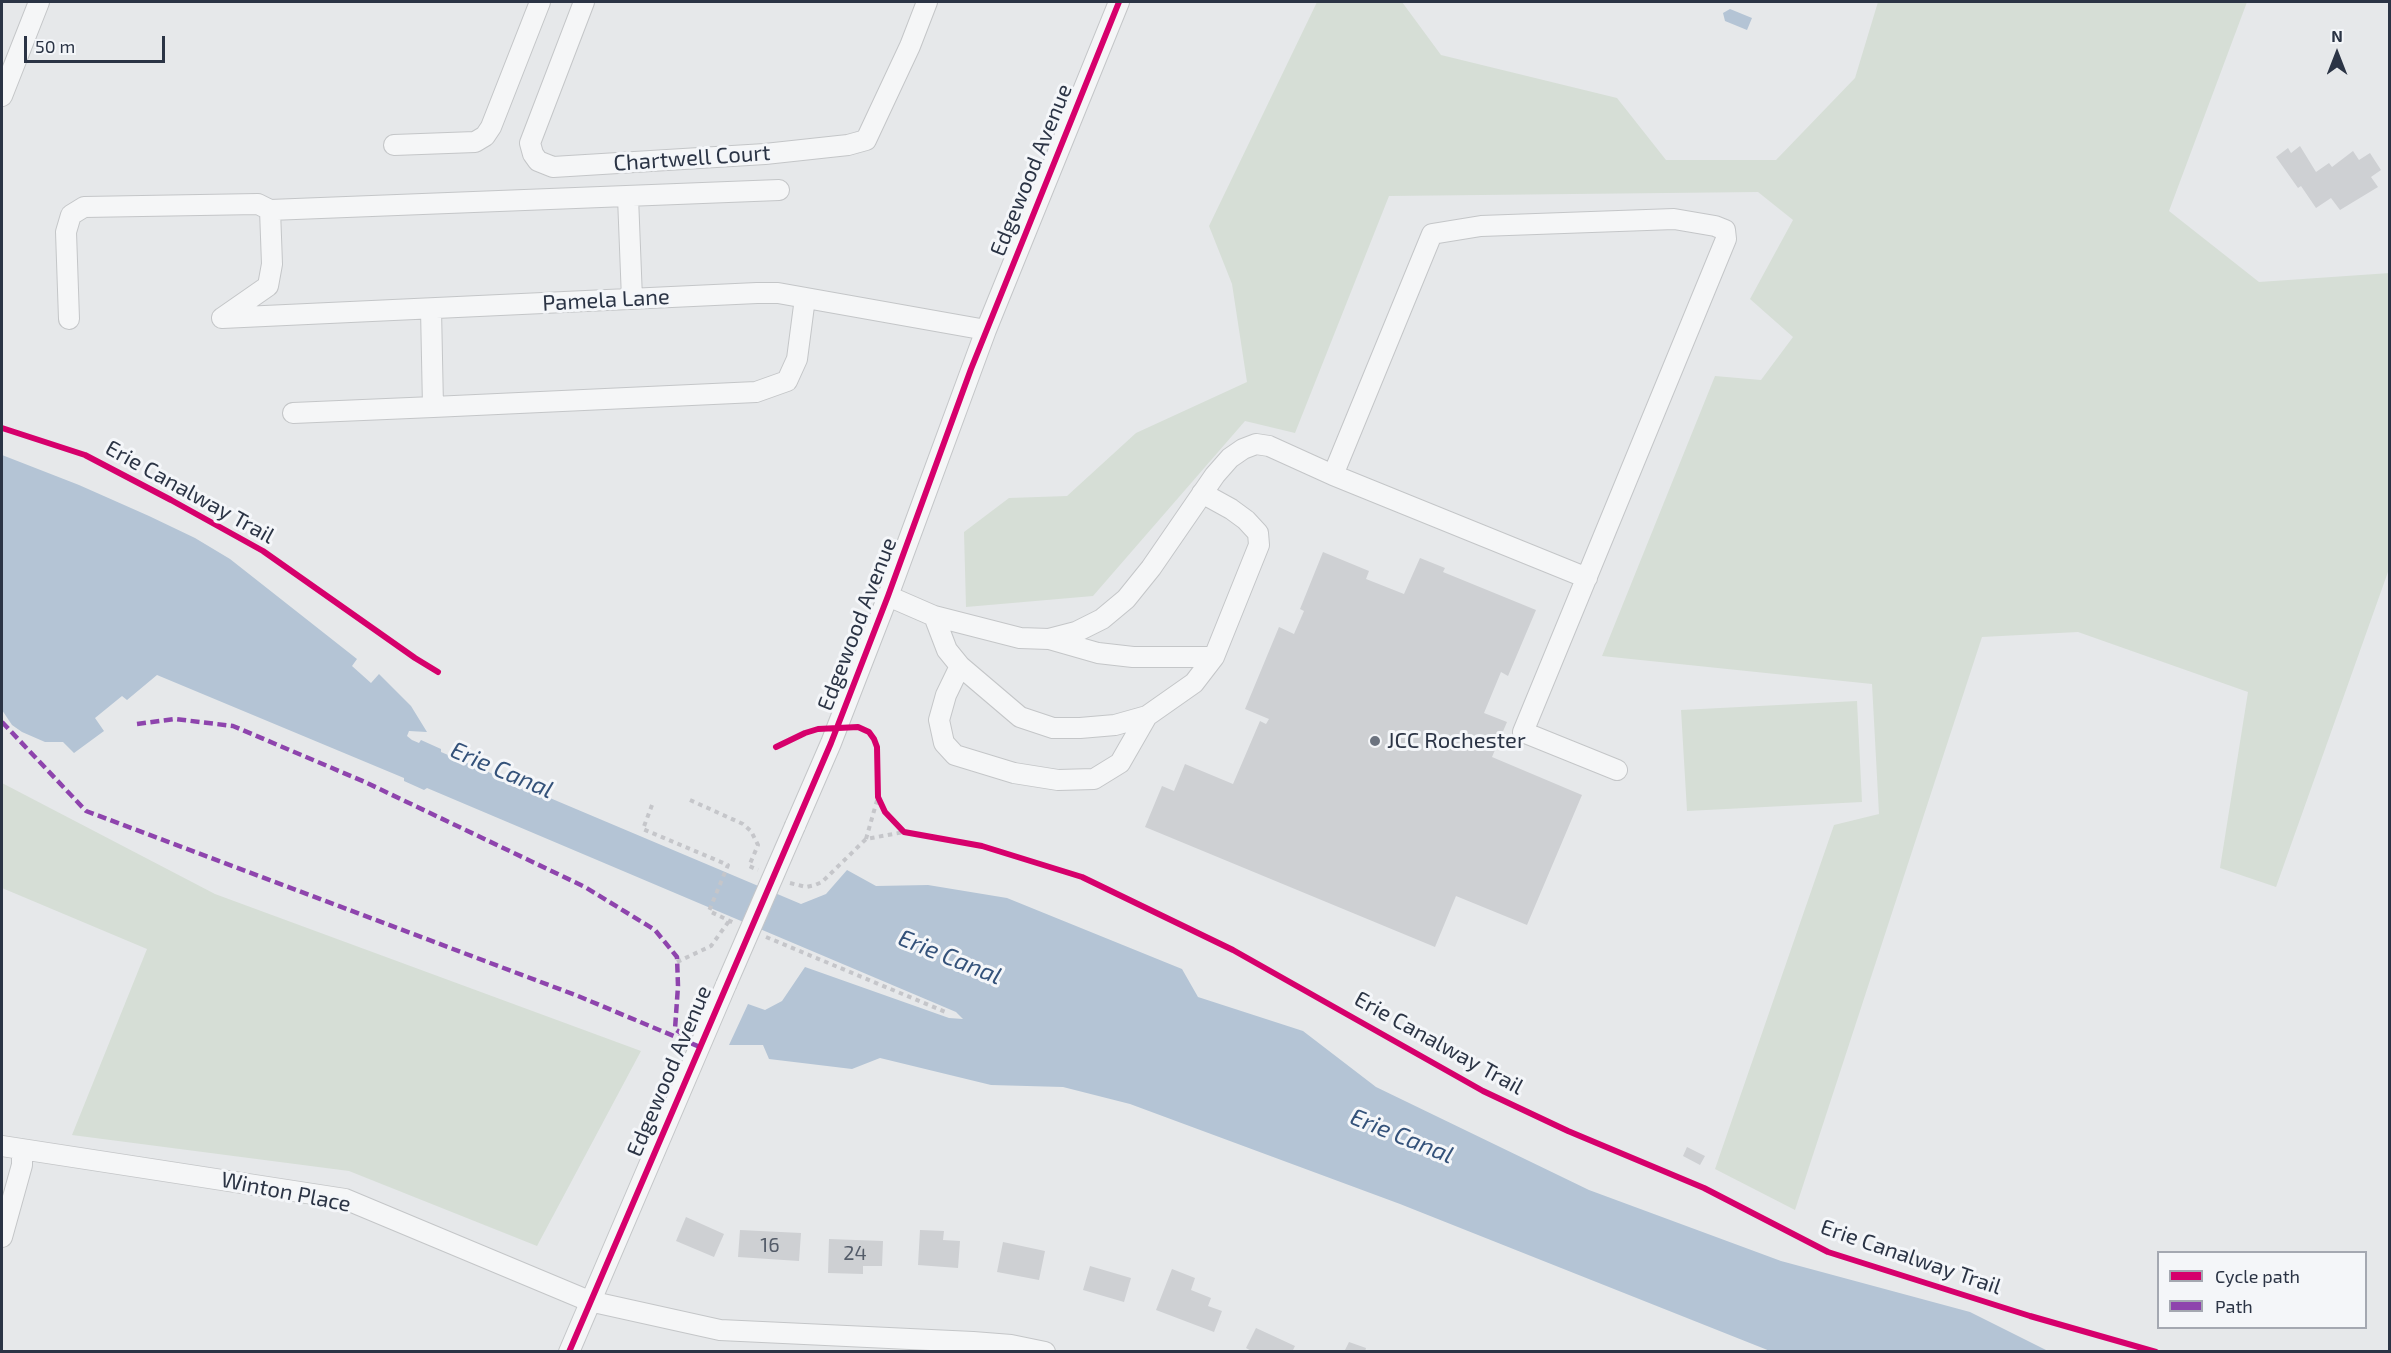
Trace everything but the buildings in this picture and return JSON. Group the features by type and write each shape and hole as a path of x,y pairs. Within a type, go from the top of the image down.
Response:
{"street":[{"path":"2,96 39,2"},
{"path":"394,145 475,142 485,136 491,127 540,2"},
{"name":"Chartwell Court","path":"584,2 530,143 538,161 553,167 765,154 848,145 866,140 910,46 927,2"},
{"name":"Edgewood Avenue","path":"569,1352 834,736 986,330 1119,2"},
{"path":"69,319 66,232 71,215 84,207 258,204 270,210 779,190"},
{"path":"628,197 632,299"},
{"name":"Pamela Lane","path":"270,210 272,264 268,286 222,318 778,293 986,330"},
{"path":"1333,475 1432,234 1481,226 1674,219 1715,226 1725,230 1726,239 1523,732 1617,770"},
{"path":"293,413 756,392 787,381 797,359 805,298"},
{"path":"431,309 433,407"},
{"path":"1049,639 1076,632 1102,619 1126,599 1230,458 1256,444 1269,446 1333,475 1587,578"},
{"path":"934,616 947,650 960,666 1020,717 1053,728 1080,728 1115,725 1147,716 1194,683 1214,657 1259,545 1258,533 1231,509 1202,493"},
{"path":"888,596 934,616 1020,638 1049,639 1098,653 1133,657 1214,657"},
{"path":"960,666 946,695 939,720 944,743 955,755 1014,774 1058,780 1099,777 1120,763 1147,716"},
{"name":"Winton Place","path":"2,1146 345,1199 589,1301 720,1330 973,1342 1011,1345 1045,1352"},
{"path":"2,1237 22,1165 22,1150"}],"path":[{"path":"789,882 806,887 822,882 866,839 878,797 878,787"},
{"path":"878,797 882,805"},
{"path":"690,800 742,824 751,831 758,845 749,866 759,870"},
{"path":"652,805 643,829 728,865 709,911 740,926"},
{"path":"898,825 904,831"},
{"path":"866,839 904,831 915,834"},
{"path":"677,962 711,946 729,921"},
{"path":"762,935 948,1012"}],"shaded area":[{"path":"1317,2 1402,2 1441,55 1617,98 1666,160 1776,160 1855,78 1878,2 2247,2 2169,211 2259,282 2390,273 2389,569 2276,887 2220,868 2248,692 2078,632 1982,637 1795,1210 1715,1169 1834,825 1879,814 1872,684 1602,656 1715,376 1761,380 1793,337 1750,299 1793,220 1758,192 1389,196 1295,433 1245,421 1093,596 966,607 964,532 1009,498 1067,496 1136,433 1247,382 1232,284 1209,226"},
{"path":"1857,701 1862,802 1687,811 1681,710"},
{"path":"2,783 215,894 641,1051 537,1246 349,1171 72,1135 147,949 2,888"}],"water":[{"path":"1730,9 1752,18 1747,30 1725,21 1723,13"},
{"name":"Erie Canal","path":"2,455 79,485 149,516 195,538 230,559 357,659 352,666 371,683 379,674 411,706 427,732 409,731 407,736 412,740 419,743 421,740 441,749 441,752 801,904 826,894 847,870 876,886 928,885 1007,898 1182,969 1198,997 1303,1031 1376,1087 1589,1190 1781,1261 1970,1312 2048,1351 1770,1351 1400,1204 1130,1104 1063,1087 991,1085 880,1058 852,1069 769,1059 763,1045 729,1045 748,1004 765,1010 782,1001 805,967 949,1018 963,1019 956,1012 427,788 424,790 404,781 404,778 157,675 127,700 122,696 95,718 104,731 74,753 63,742 45,742 22,732 12,725 2,710"}],"marked path":[{"path":"137,724 175,719 233,726 365,782 585,887 655,930 677,957 678,986 675,1029 685,1036"},
{"path":"2,722 86,811 578,996 700,1047"}],"cycle path":[{"path":"569,1352 831,743 888,596 971,369 1119,2"},
{"name":"Erie Canalway Trail","path":"2,428 85,455 263,551 438,672"},
{"name":"Erie Canalway Trail","path":"776,747 818,729 858,727 869,732 874,739 877,747 878,797 885,812 904,832 982,846 1082,877 1233,950 1483,1091 1568,1131 1704,1188 1828,1252 2030,1316 2156,1352"}],"place":[{"name":"JCC Rochester","path":"1375,741"}]}
